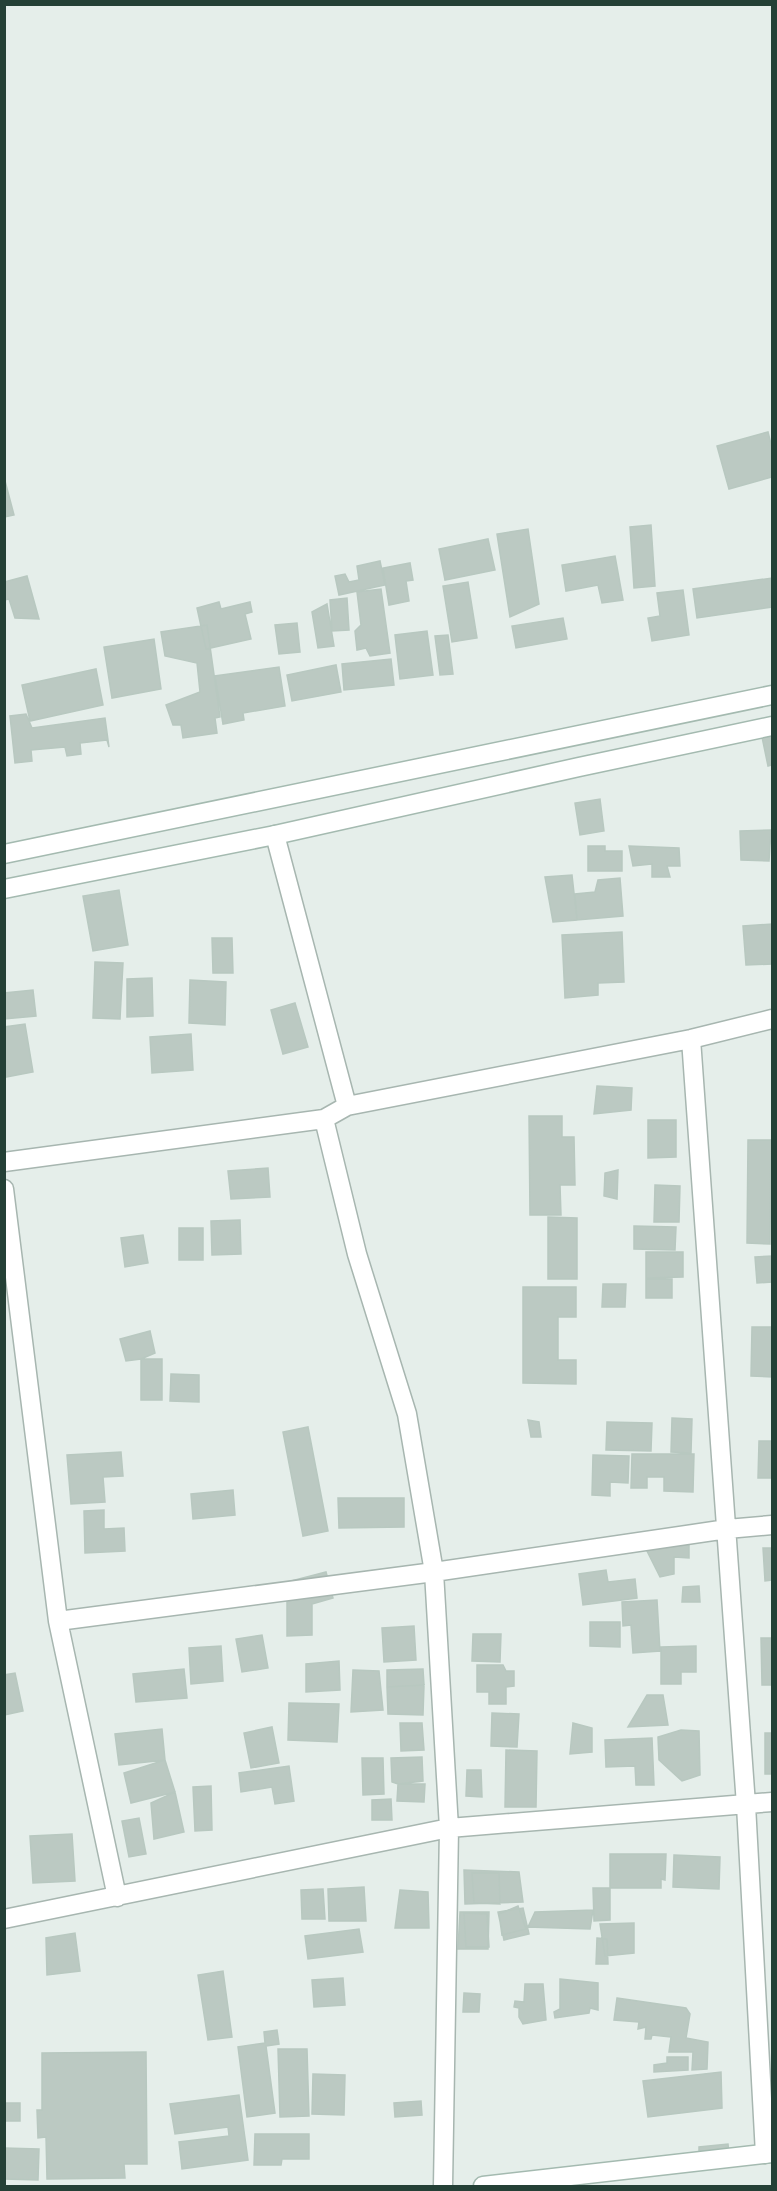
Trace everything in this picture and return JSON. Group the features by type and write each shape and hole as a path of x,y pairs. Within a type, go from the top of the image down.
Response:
{"street":[{"path":"4,854 772,695"},
{"path":"4,889 275,835 567,769 772,726"},
{"path":"275,835 347,1106"},
{"path":"4,1162 324,1119 347,1106 691,1039 772,1019"},
{"path":"483,2187 769,2154 691,1039"},
{"path":"324,1119 357,1254 406,1414 434,1572 449,1828 443,2187"},
{"path":"4,1189 58,1621 117,1897"},
{"path":"58,1621 434,1572 727,1529 772,1525"},
{"path":"4,1919 449,1828 772,1802"}],"building":[{"path":"768,432 772,448 772,477 729,489 717,446"},
{"path":"4,477 14,515 4,517"},
{"path":"651,525 655,586 634,588 630,527"},
{"path":"528,529 539,604 510,617 497,534"},
{"path":"488,539 495,570 445,580 439,549"},
{"path":"615,556 623,600 602,603 598,585 566,591 562,565"},
{"path":"380,561 385,585 339,595 335,576 345,574 349,582 359,580 357,566"},
{"path":"410,563 413,580 406,581 409,601 389,605 383,568"},
{"path":"27,576 39,619 15,618 9,599 4,600 4,582"},
{"path":"772,578 772,607 697,618 693,589"},
{"path":"468,582 477,638 452,642 443,586"},
{"path":"381,589 390,653 370,656 366,648 357,650 355,631 361,625 357,592"},
{"path":"683,590 689,635 652,641 648,618 660,616 657,593"},
{"path":"347,598 349,630 332,631 330,600"},
{"path":"219,602 221,609 250,602 252,612 245,614 251,639 206,649 197,608"},
{"path":"327,604 334,646 318,648 312,612"},
{"path":"563,618 567,639 516,648 512,626"},
{"path":"297,623 300,652 279,654 275,625"},
{"path":"207,625 220,717 215,718 217,733 183,738 181,725 173,725 166,705 200,692 197,663 165,656 161,632"},
{"path":"427,631 433,675 400,679 395,635"},
{"path":"448,635 453,674 440,675 435,636"},
{"path":"154,639 161,689 112,698 104,647"},
{"path":"391,659 394,685 344,690 342,664"},
{"path":"336,665 341,692 292,701 287,675"},
{"path":"279,667 285,706 243,713 244,720 223,724 215,676"},
{"path":"96,669 103,705 30,721 22,685"},
{"path":"26,714 32,728 105,718 109,747 107,740 80,743 81,754 67,756 65,747 31,750 32,761 15,763 10,716"},
{"path":"772,735 772,765 768,766 762,737"},
{"path":"600,799 604,831 580,835 575,803"},
{"path":"771,830 769,861 741,860 740,831"},
{"path":"588,846 605,846 605,851 622,851 622,871 588,871"},
{"path":"629,846 679,848 680,866 667,866 670,877 652,877 652,864 633,866"},
{"path":"572,875 577,920 553,922 545,877"},
{"path":"620,878 623,916 577,920 575,894 595,892 598,880"},
{"path":"119,890 128,945 93,951 83,896"},
{"path":"772,924 772,964 746,965 743,926"},
{"path":"622,932 624,982 598,983 598,995 565,998 562,935"},
{"path":"212,938 232,938 233,973 213,973"},
{"path":"95,962 123,963 120,1019 93,1018"},
{"path":"152,978 153,1016 127,1017 127,979"},
{"path":"190,980 226,982 225,1025 189,1023"},
{"path":"33,990 36,1016 4,1019 4,993"},
{"path":"295,1003 308,1047 283,1054 271,1010"},
{"path":"25,1024 33,1072 6,1077 4,1027"},
{"path":"191,1034 193,1070 152,1073 150,1037"},
{"path":"597,1086 632,1088 631,1110 594,1114"},
{"path":"529,1116 562,1116 562,1137 574,1137 575,1185 560,1185 561,1215 530,1215"},
{"path":"648,1120 676,1120 676,1157 648,1158"},
{"path":"748,1140 771,1140 770,1244 747,1243"},
{"path":"268,1168 270,1197 231,1199 228,1171"},
{"path":"618,1170 617,1199 604,1196 605,1173"},
{"path":"655,1185 680,1186 679,1222 654,1222"},
{"path":"548,1217 577,1218 577,1279 548,1279"},
{"path":"240,1220 241,1254 212,1255 211,1221"},
{"path":"634,1226 676,1227 675,1250 634,1249"},
{"path":"179,1228 203,1228 203,1260 179,1260"},
{"path":"143,1235 148,1263 125,1267 121,1238"},
{"path":"646,1252 683,1252 683,1277 646,1278"},
{"path":"772,1256 772,1282 757,1283 755,1257"},
{"path":"646,1279 672,1279 672,1298 646,1298"},
{"path":"603,1284 626,1284 625,1307 602,1307"},
{"path":"523,1287 576,1287 576,1317 558,1317 558,1360 576,1360 576,1384 523,1383"},
{"path":"752,1327 772,1327 772,1377 751,1376"},
{"path":"150,1331 155,1353 141,1359 126,1361 120,1339"},
{"path":"141,1359 162,1359 162,1400 141,1400"},
{"path":"171,1374 199,1375 199,1402 170,1401"},
{"path":"672,1418 692,1419 691,1453 671,1452"},
{"path":"528,1420 539,1422 541,1437 531,1437"},
{"path":"607,1422 652,1423 651,1451 606,1450"},
{"path":"308,1427 328,1531 303,1536 283,1432"},
{"path":"759,1441 772,1441 772,1478 758,1478"},
{"path":"121,1452 123,1476 103,1477 105,1502 71,1504 67,1455"},
{"path":"632,1454 694,1454 693,1492 664,1491 664,1477 647,1477 647,1488 631,1488"},
{"path":"593,1455 629,1456 628,1483 610,1482 610,1496 592,1495"},
{"path":"233,1490 235,1515 193,1519 191,1494"},
{"path":"338,1498 404,1498 404,1527 339,1528"},
{"path":"104,1510 104,1529 124,1528 125,1551 85,1553 84,1511"},
{"path":"689,1534 689,1558 674,1557 674,1574 660,1577 642,1541"},
{"path":"763,1548 772,1548 772,1580 765,1581"},
{"path":"606,1570 608,1582 635,1579 637,1598 583,1605 579,1574"},
{"path":"326,1572 333,1598 312,1604 312,1635 287,1636 287,1582"},
{"path":"699,1586 700,1602 682,1602 683,1587"},
{"path":"657,1600 660,1651 633,1653 631,1625 623,1626 622,1602"},
{"path":"590,1622 620,1622 620,1647 590,1646"},
{"path":"414,1626 416,1660 384,1662 382,1628"},
{"path":"473,1634 501,1634 500,1662 472,1661"},
{"path":"262,1635 268,1668 242,1672 236,1639"},
{"path":"761,1638 772,1638 772,1685 762,1685"},
{"path":"221,1646 223,1681 191,1684 189,1648"},
{"path":"696,1646 696,1672 681,1672 681,1684 661,1684 661,1647"},
{"path":"339,1661 340,1690 306,1692 306,1664"},
{"path":"477,1665 503,1665 506,1671 514,1671 514,1686 506,1687 506,1704 489,1704 489,1692 477,1692"},
{"path":"184,1669 187,1698 136,1702 133,1674"},
{"path":"423,1669 424,1685 387,1687 387,1670"},
{"path":"353,1670 379,1671 383,1710 351,1712"},
{"path":"15,1673 23,1711 4,1715 4,1675"},
{"path":"424,1685 423,1715 388,1714 387,1687"},
{"path":"647,1695 663,1695 668,1725 628,1727"},
{"path":"289,1703 339,1704 337,1742 288,1740"},
{"path":"492,1713 519,1714 517,1747 491,1746"},
{"path":"400,1723 422,1723 424,1750 401,1751"},
{"path":"573,1723 592,1728 592,1752 570,1754"},
{"path":"272,1727 279,1763 251,1768 244,1733"},
{"path":"162,1729 165,1760 119,1765 115,1734"},
{"path":"681,1730 699,1731 700,1775 682,1781 659,1760 658,1737"},
{"path":"765,1733 772,1733 772,1774 765,1774"},
{"path":"652,1738 654,1785 636,1785 635,1766 606,1767 605,1740"},
{"path":"506,1750 537,1751 536,1807 505,1807"},
{"path":"422,1757 423,1781 398,1784 392,1782 391,1758"},
{"path":"362,1758 383,1758 384,1794 363,1795"},
{"path":"165,1760 175,1792 131,1803 124,1773"},
{"path":"289,1766 294,1801 275,1804 272,1787 241,1792 239,1773"},
{"path":"467,1770 481,1770 482,1797 466,1796"},
{"path":"398,1784 425,1784 424,1802 397,1801"},
{"path":"211,1786 212,1830 195,1831 193,1787"},
{"path":"175,1792 184,1832 154,1839 151,1803"},
{"path":"391,1799 392,1820 372,1820 372,1800"},
{"path":"139,1818 146,1854 129,1857 122,1821"},
{"path":"72,1834 75,1881 33,1883 30,1836"},
{"path":"610,1854 666,1854 665,1880 661,1879 661,1888 610,1888"},
{"path":"674,1855 720,1857 719,1889 673,1887"},
{"path":"464,1870 519,1872 523,1902 465,1904"},
{"path":"472,1873 499,1873 500,1904 474,1903"},
{"path":"364,1887 366,1921 329,1921 328,1889"},
{"path":"593,1888 610,1888 610,1920 594,1921"},
{"path":"323,1889 325,1919 302,1919 301,1890"},
{"path":"400,1890 428,1892 429,1928 395,1928"},
{"path":"518,1906 526,1929 502,1935 499,1914"},
{"path":"523,1908 529,1934 504,1940 498,1912"},
{"path":"593,1910 590,1929 528,1927 535,1912"},
{"path":"460,1912 489,1912 488,1949 458,1949"},
{"path":"464,1913 487,1914 489,1947 466,1947"},
{"path":"634,1923 634,1953 605,1956 600,1924"},
{"path":"359,1929 363,1952 308,1959 305,1936"},
{"path":"75,1933 80,1971 47,1975 46,1938"},
{"path":"597,1938 607,1939 608,1964 596,1964"},
{"path":"223,1971 232,2037 208,2040 198,1975"},
{"path":"343,1978 345,2005 314,2007 312,1980"},
{"path":"560,1979 598,1983 598,2010 590,2008 589,2013 555,2018 554,2012 560,2009"},
{"path":"525,1984 543,1984 546,2020 523,2024 519,2017 519,2008 514,2007 515,2001 524,2002"},
{"path":"464,1993 480,1994 479,2012 463,2012"},
{"path":"617,1998 686,2008 690,2014 686,2038 708,2042 707,2069 692,2070 693,2052 669,2052 671,2037 652,2035 651,2039 645,2039 646,2027 638,2029 639,2022 614,2020"},
{"path":"277,2030 279,2044 266,2046 275,2113 247,2117 238,2047 265,2043 264,2032"},
{"path":"278,2049 307,2049 309,2116 280,2117"},
{"path":"146,2052 147,2164 124,2164 125,2178 47,2179 46,2137 38,2138 37,2110 42,2110 42,2053"},
{"path":"667,2057 688,2057 688,2070 654,2072 654,2065 667,2063"},
{"path":"721,2072 722,2108 648,2117 643,2081"},
{"path":"313,2074 345,2075 344,2115 312,2114"},
{"path":"239,2095 248,2160 182,2169 179,2142 229,2136 228,2127 175,2134 170,2104"},
{"path":"421,2101 422,2115 395,2117 394,2103"},
{"path":"4,2103 20,2103 20,2121 4,2121"},
{"path":"255,2134 309,2134 309,2159 282,2159 281,2165 254,2165"},
{"path":"728,2144 729,2154 699,2157 699,2147"},
{"path":"4,2148 39,2149 38,2180 4,2179"}]}
